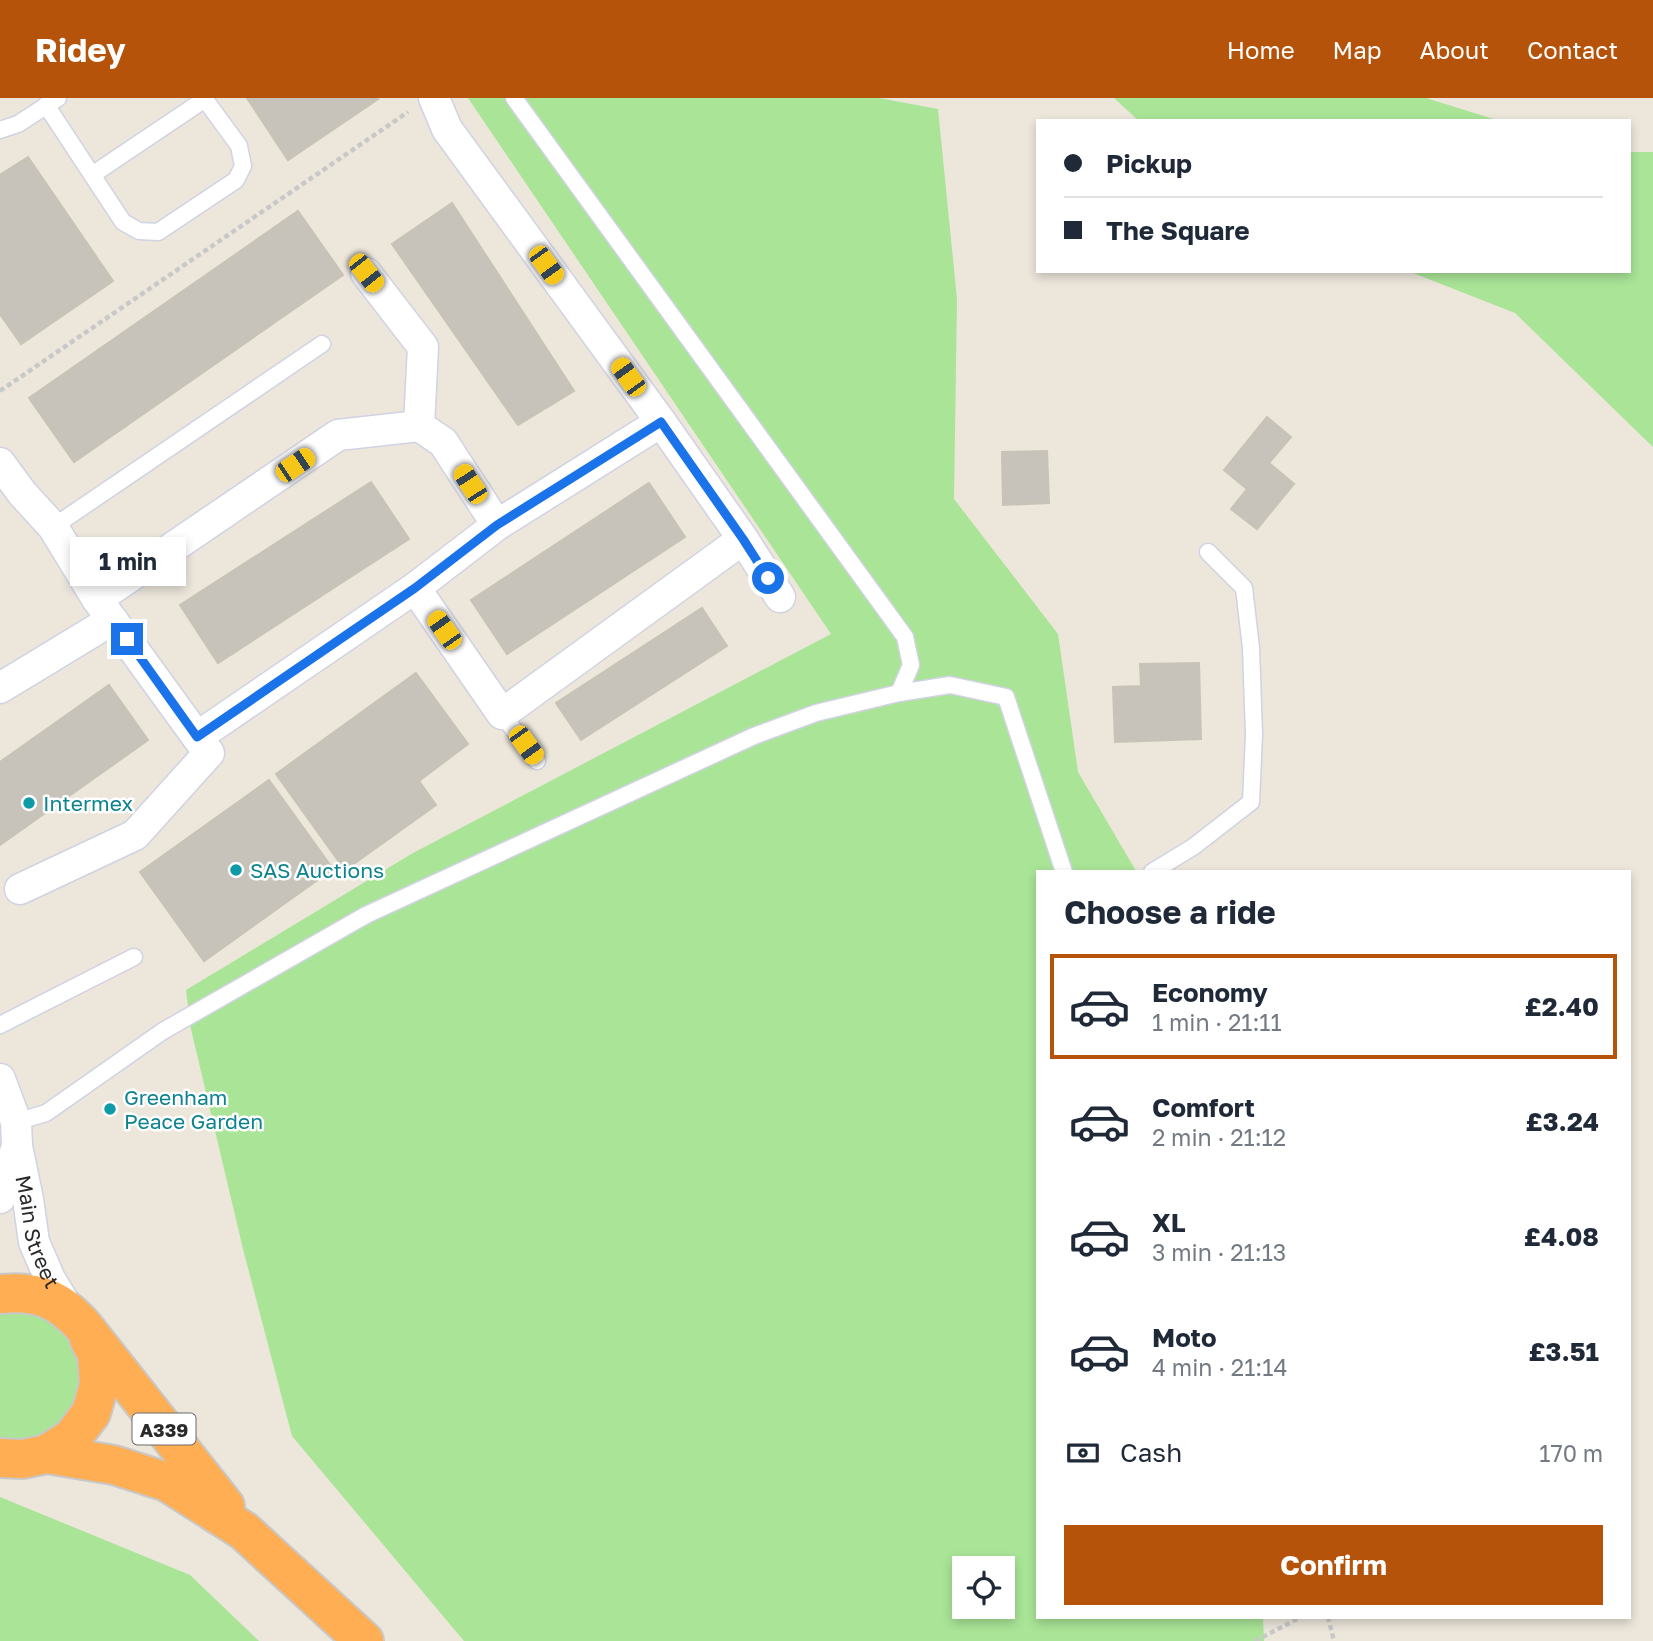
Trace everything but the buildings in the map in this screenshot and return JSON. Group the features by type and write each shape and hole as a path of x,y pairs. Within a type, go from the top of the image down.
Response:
{"highway":[{"path":"0,1294 20,1292 47,1298 77,1319 97,1354 99,1385 91,1413 72,1437 47,1454 23,1459 0,1458"},
{"name":"A339","path":"77,1319 244,1531 364,1641"},
{"name":"A339","path":"47,1454 114,1465 167,1482 244,1531"}],"street":[{"path":"426,102 661,422 780,597"},
{"path":"366,273 423,347 419,426"},
{"path":"197,737 415,588 497,525 661,422"},
{"path":"0,688 338,435 419,426 443,442 497,525"},
{"path":"0,463 22,493 53,527 105,609 209,753 135,835 20,889"},
{"path":"415,588 502,714 743,539"},
{"name":"Main Street","path":"0,1079 17,1134 34,1242 50,1279 77,1319"},
{"name":"Main Street","path":"0,1198 17,1134"}],"lane":[{"path":"533,98 519,105 905,637 911,665 899,693"},
{"path":"0,130 18,124 52,102 92,175 123,222 139,231 158,232 236,180 243,166 239,146 205,99 92,175"},
{"path":"53,527 322,344"},
{"path":"1155,870 1193,847 1251,802 1254,734 1251,648 1244,589 1208,552"},
{"path":"17,1134 163,1031 366,915 754,736 816,713 899,693 950,685 1006,696 1063,870"},
{"path":"502,714 537,761"},
{"path":"0,1025 134,957"}],"path":[{"path":"0,391 426,102"},
{"path":"1255,1641 1297,1619"},
{"path":"1328,1619 1334,1641"}],"green space":[{"path":"468,98 879,98 938,109 957,299 954,499 1058,634 1078,772 1135,870 1036,870 1036,1619 1263,1619 1264,1641 464,1641 292,1436 243,1249 191,1029 186,990 413,853 831,634"},
{"path":"1114,98 1426,98 1494,119 1137,119"},
{"path":"1631,152 1653,152 1653,447 1515,313 1413,273 1631,273"},
{"path":"15,1312 36,1314 59,1325 81,1356 79,1405 43,1439 0,1440 0,1315"},
{"path":"0,1497 190,1575 259,1641 0,1641"}],"place":[{"name":"Intermex","path":"29,803"},
{"name":"SAS Auctions","path":"236,870"},
{"name":"Greenham Peace Garden","path":"110,1109"}],"route":[{"path":"127,639 197,737 415,588 497,525 661,422 768,578"}]}
